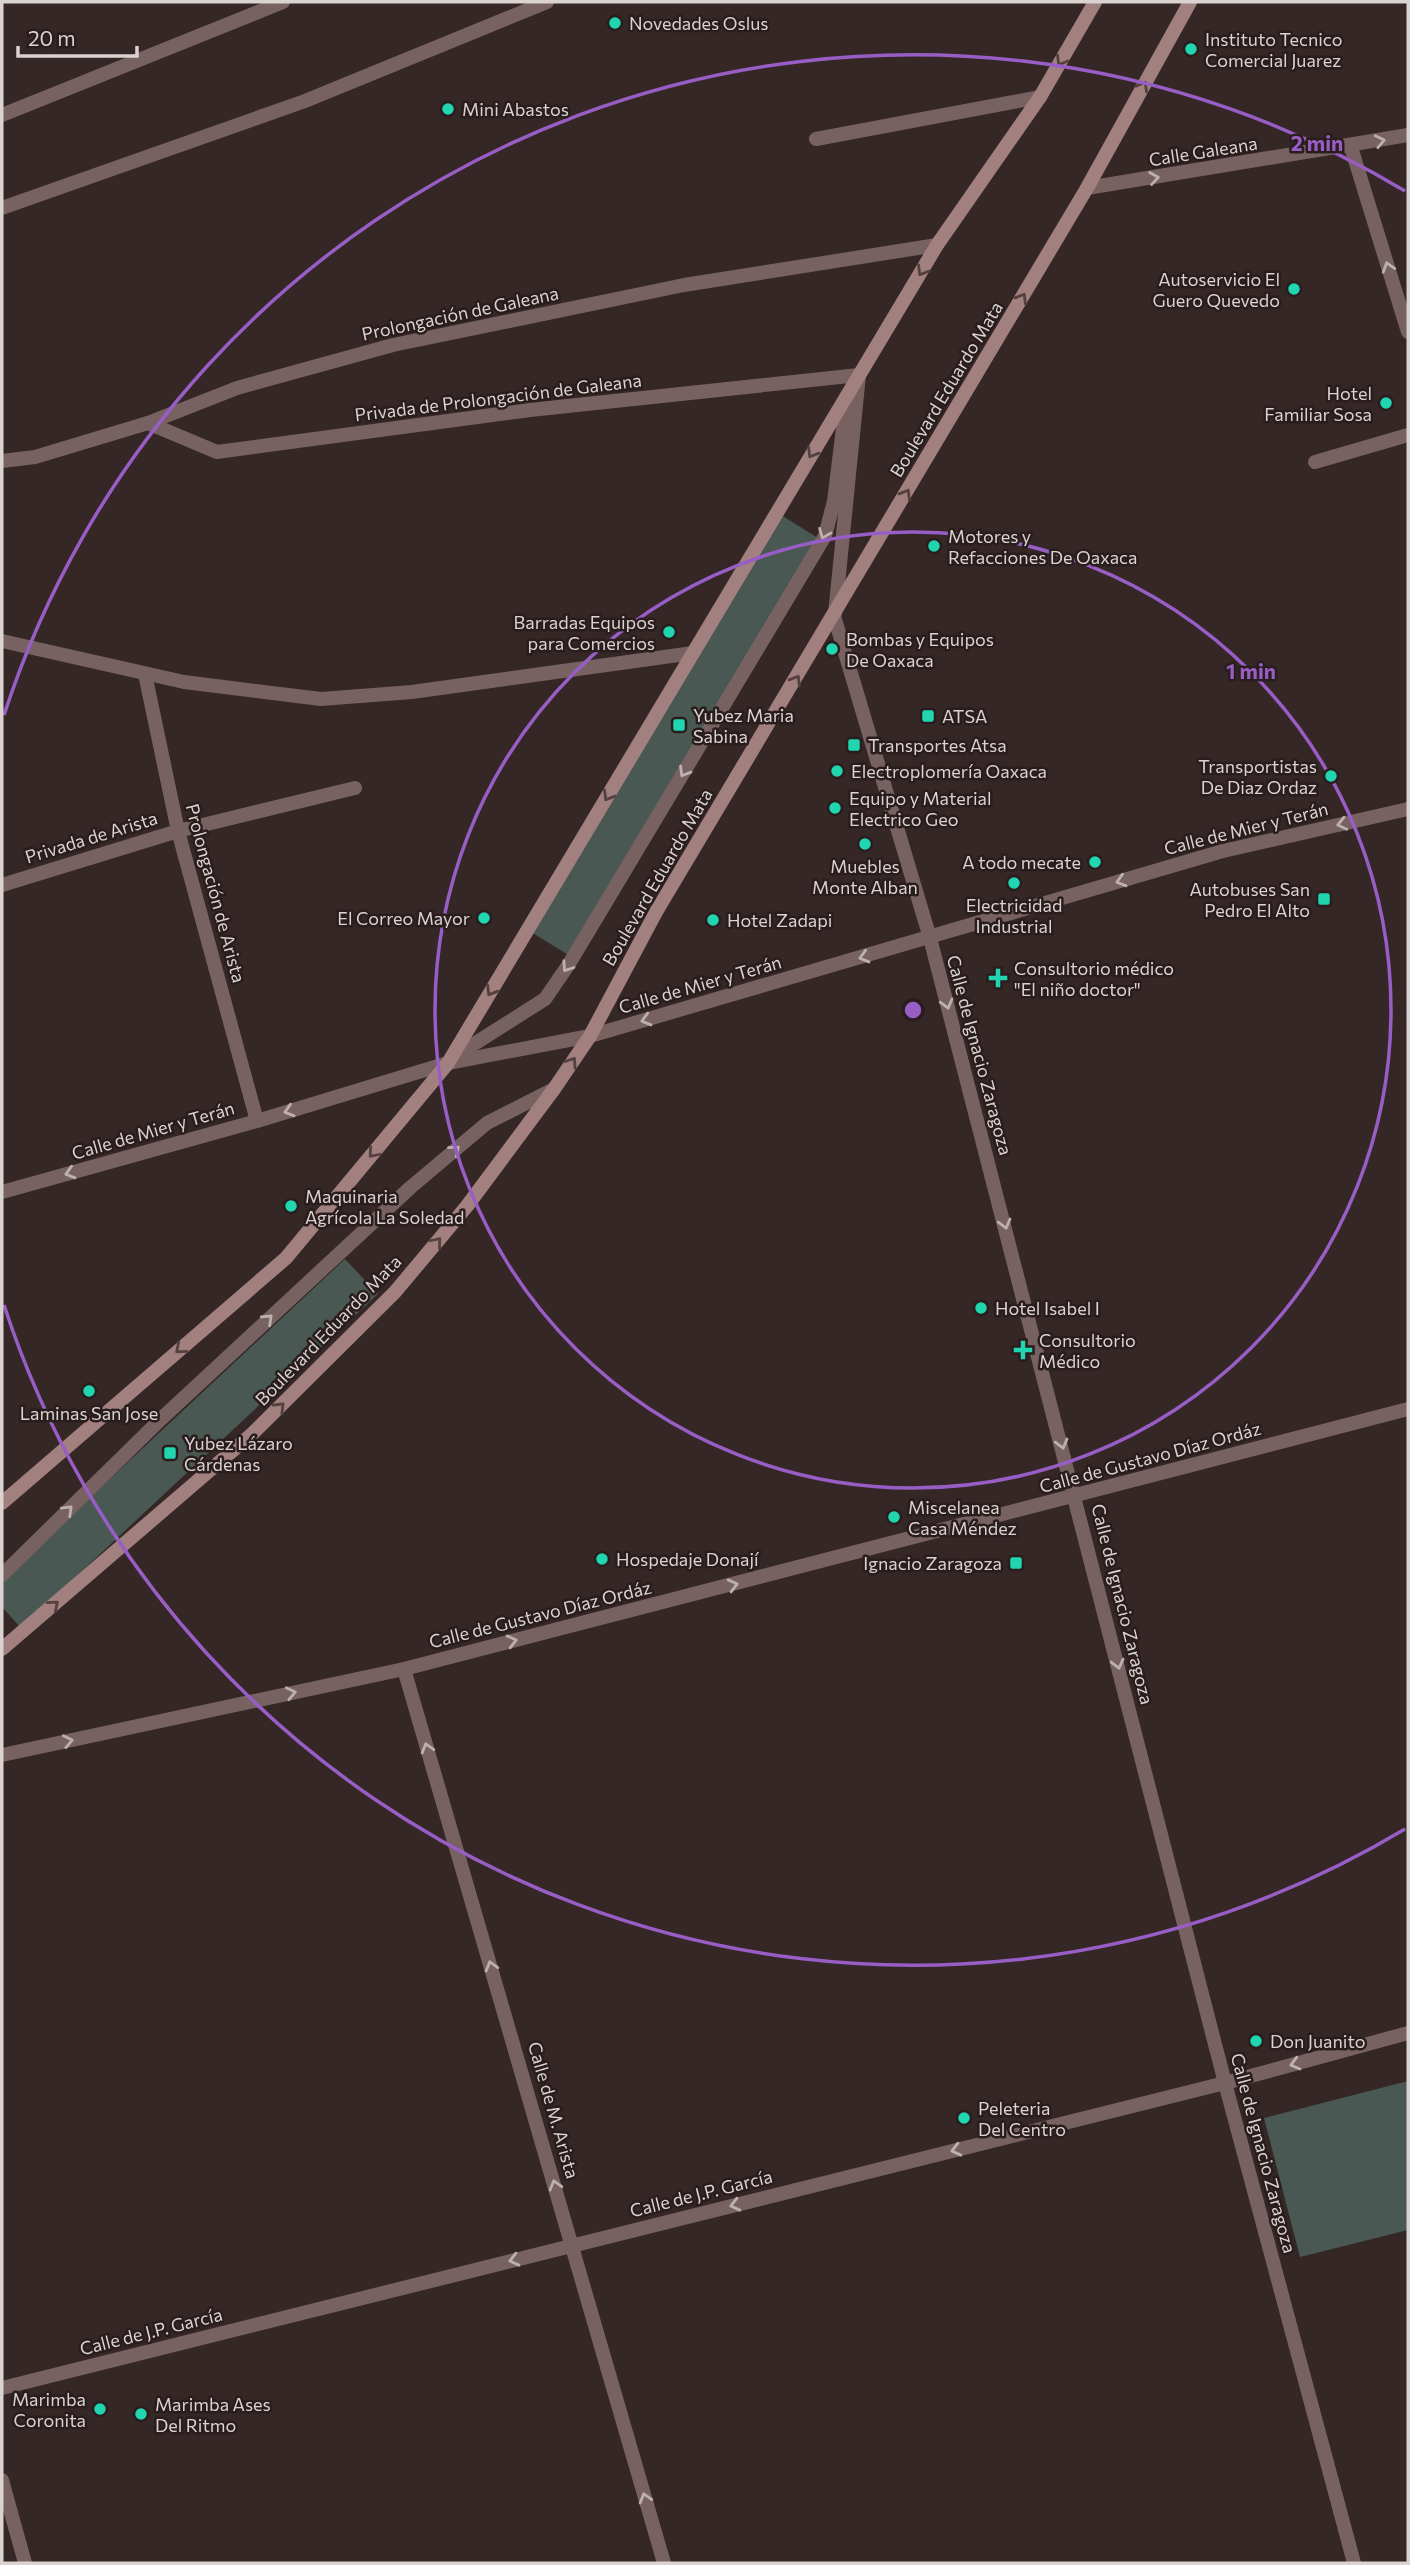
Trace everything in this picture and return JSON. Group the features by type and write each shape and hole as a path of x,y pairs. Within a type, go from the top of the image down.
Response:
{"main road":[{"path":"2,1503 286,1258 450,1060 937,245 1040,97 1095,2"},
{"name":"Boulevard Eduardo Mata","path":"2,1649 252,1434 395,1292 467,1206 554,1089 590,1036 656,912 1087,188 1190,2"}],"street":[{"path":"2,115 283,2"},
{"path":"2,208 305,101 547,2"},
{"path":"816,139 1040,97"},
{"name":"Calle Galeana","path":"1087,188 1351,147 1408,135"},
{"path":"1351,147 1408,332"},
{"name":"Prolongación de Galeana","path":"2,461 36,457 148,423 237,388 393,345 684,285 937,245"},
{"path":"834,616 859,375"},
{"name":"Privada de Prolongación de Galeana","path":"148,423 217,452 530,410 859,375"},
{"path":"450,1060 545,999 584,940 825,536 834,501 847,395"},
{"path":"1315,462 1408,435"},
{"name":"Calle de Ignacio Zaragoza","path":"834,616 930,938 1076,1497 1224,2083 1354,2563"},
{"path":"2,641 145,674 321,699 412,692 692,653"},
{"name":"Prolongación de Arista","path":"145,674 178,831 257,1121"},
{"name":"Privada de Arista","path":"2,885 178,831 355,788"},
{"name":"Calle de Mier y Terán","path":"2,1192 257,1121 450,1060 590,1036 1223,851 1408,809"},
{"path":"2,1575 161,1419 411,1187 487,1123 554,1089"},
{"name":"Calle de Gustavo Díaz Ordáz","path":"2,1755 404,1669 1408,1409"},
{"name":"Calle de M. Arista","path":"404,1669 664,2563"},
{"name":"Calle de J.P. García","path":"2,2388 1224,2083 1408,2034"},
{"path":"2,2480 25,2563"}],"building":[{"path":"781,515 818,538 570,956 531,932"},
{"path":"345,1259 378,1294 21,1628 2,1607 2,1580"},
{"path":"1408,2081 1408,2230 1300,2257 1264,2118"}],"place":[{"name":"Novedades Oslus","path":"615,23"},
{"name":"Instituto Tecnico Comercial Juarez","path":"1191,49"},
{"name":"Mini Abastos","path":"448,109"},
{"name":"Autoservicio El Guero Quevedo","path":"1294,289"},
{"name":"Hotel Familiar Sosa","path":"1386,403"},
{"name":"Motores y Refacciones De Oaxaca","path":"934,546"},
{"name":"Barradas Equipos para Comercios","path":"669,632"},
{"name":"Bombas y Equipos De Oaxaca","path":"832,649"},
{"name":"ATSA","path":"928,716"},
{"name":"Yubez Maria Sabina","path":"679,725"},
{"name":"Transportes Atsa","path":"854,745"},
{"name":"Electroplomería Oaxaca","path":"837,771"},
{"name":"Transportistas De Diaz Ordaz","path":"1331,776"},
{"name":"Equipo y Material Electrico Geo","path":"835,808"},
{"name":"Muebles Monte Alban","path":"865,844"},
{"name":"A todo mecate","path":"1095,862"},
{"name":"Electricidad Industrial","path":"1014,883"},
{"name":"Autobuses San Pedro El Alto","path":"1324,899"},
{"name":"El Correo Mayor","path":"484,918"},
{"name":"Hotel Zadapi","path":"713,920"},
{"name":"Consultorio médico \"El niño doctor\"","path":"998,978"},
{"name":"Maquinaria Agrícola La Soledad","path":"291,1206"},
{"name":"Hotel Isabel I","path":"981,1308"},
{"name":"Consultorio Médico","path":"1023,1350"},
{"name":"Laminas San Jose","path":"89,1391"},
{"name":"Yubez Lázaro Cárdenas","path":"170,1453"},
{"name":"Miscelanea Casa Méndez","path":"894,1517"},
{"name":"Hospedaje Donají","path":"602,1559"},
{"name":"Ignacio Zaragoza","path":"1016,1563"},
{"name":"Don Juanito","path":"1256,2041"},
{"name":"Peleteria Del Centro","path":"964,2118"},
{"name":"Marimba Coronita","path":"100,2409"},
{"name":"Marimba Ases Del Ritmo","path":"141,2414"}]}
